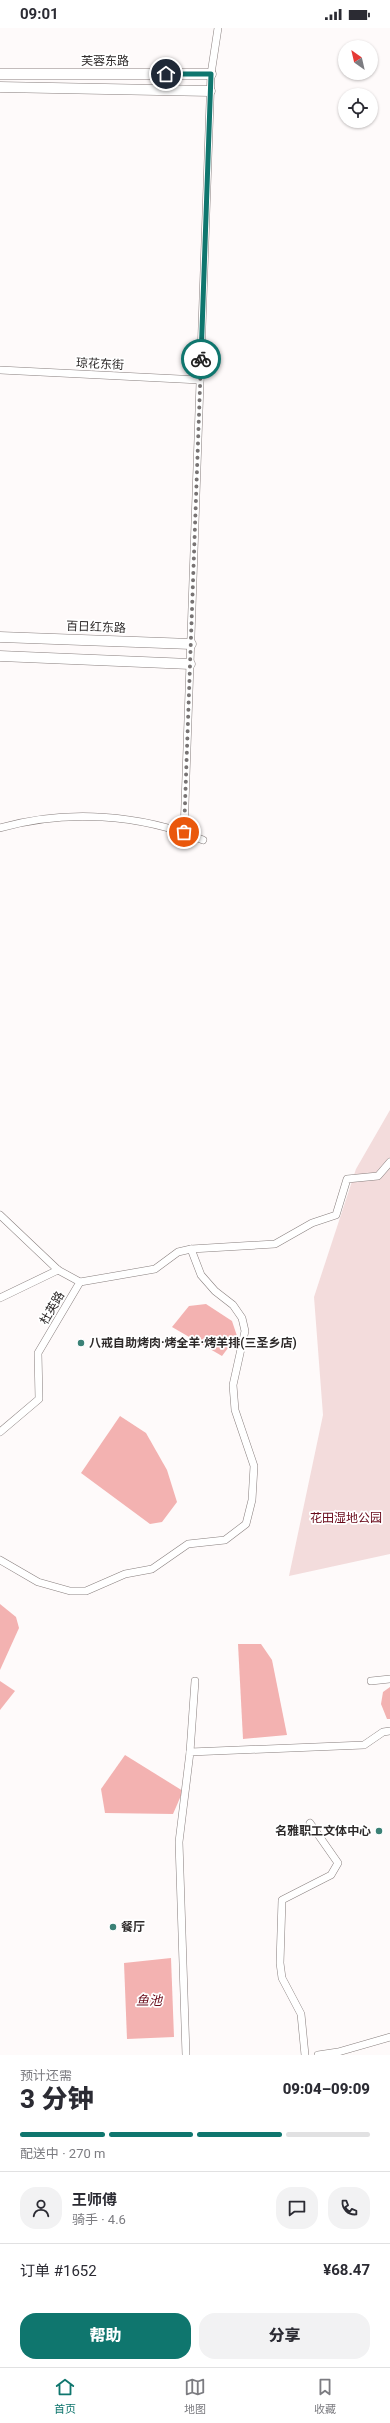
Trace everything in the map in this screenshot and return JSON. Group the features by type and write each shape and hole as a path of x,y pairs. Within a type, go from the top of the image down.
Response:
{"main road":[{"name":"芙蓉东路","path":"0,74 211,74"},
{"path":"0,88 210,91"},
{"name":"百日红东路","path":"0,636 190,644"},
{"path":"0,656 190,664"}],"street":[{"path":"184,832 210,91 218,28"},
{"name":"琼花东街","path":"0,370 200,380"},
{"path":"0,828 23,821 76,815 144,823 184,832 203,840"},
{"path":"0,1215 58,1270 80,1282 155,1269 178,1252 191,1249 275,1244 312,1223 336,1215 347,1179 378,1176 390,1162"},
{"path":"0,1560 38,1582 70,1591 86,1592 126,1574 152,1569 188,1544 225,1540 246,1524 252,1500 254,1466 235,1410 233,1385 245,1331 242,1318 233,1305 215,1291 201,1275 191,1249"},
{"path":"0,1298 58,1270"},
{"name":"杜英路","path":"0,1432 39,1399 38,1353 80,1282"},
{"path":"371,1681 390,1679"},
{"path":"186,2055 179,1842 190,1752 195,1681"},
{"path":"190,1752 364,1746 383,1732 390,1731"},
{"path":"305,2055 301,2014 282,1978 280,1963 282,1900 331,1875 338,1863 310,1823"},
{"path":"318,2055 338,2052 390,2037"}],"green space":[{"name":"花田湿地公园","path":"390,1110 390,1554 289,1576 323,1415 314,1297 356,1169"}],"water":[{"path":"206,1304 232,1321 237,1336 222,1356 172,1327 189,1306"},
{"path":"120,1416 146,1433 167,1470 177,1502 162,1522 150,1524 81,1473"},
{"path":"0,1604 16,1617 19,1628 0,1670"},
{"path":"238,1644 261,1644 272,1660 287,1735 243,1739"},
{"path":"0,1681 15,1691 0,1710"},
{"path":"390,1687 390,1719 387,1719 381,1704 383,1692"},
{"path":"125,1755 183,1791 173,1814 105,1813 101,1789"},
{"name":"鱼池","path":"171,1958 174,2037 127,2039 124,1963"}],"way so far":[{"path":"184,832 201,359"}],"place":[{"name":"八戒自助烤肉·烤全羊·烤羊排(三圣乡店)","path":"81,1343"},
{"name":"名雅职工文体中心","path":"379,1831"},
{"name":"餐厅","path":"113,1927"}],"route":[{"path":"166,74 211,74 201,359"}]}
